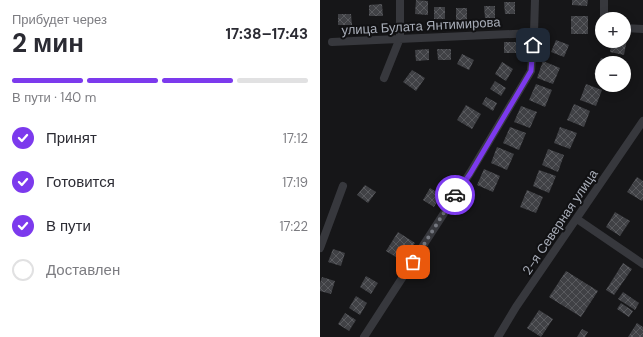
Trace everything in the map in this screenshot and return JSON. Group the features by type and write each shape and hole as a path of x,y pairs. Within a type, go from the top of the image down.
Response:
{"street":[{"path":"384,78 400,38 400,0"},
{"path":"364,337 470,174 531,71 535,0"},
{"path":"604,0 604,12"},
{"path":"631,28 643,29"},
{"name":"улица Булата Янтимирова","path":"332,42 534,33"},
{"name":"2-я Северная улица","path":"498,337 516,307 643,121"},
{"path":"320,248 344,186"},
{"path":"577,219 643,264"}],"building":[{"path":"416,0 428,1 428,15 415,14"},
{"path":"572,0 588,0 587,6 572,5"},
{"path":"504,2 515,2 515,14 505,14"},
{"path":"382,4 383,16 369,16 369,5"},
{"path":"484,6 495,6 495,18 485,18"},
{"path":"434,7 445,7 445,19 434,19"},
{"path":"456,8 467,8 467,20 456,20"},
{"path":"338,14 351,14 352,25 338,25"},
{"path":"571,16 588,16 588,34 571,34"},
{"path":"556,40 569,45 564,57 551,52"},
{"path":"504,42 520,42 520,53 504,53"},
{"path":"611,48 625,48 624,55 610,52"},
{"path":"429,49 429,60 416,61 415,50"},
{"path":"437,49 451,49 451,60 438,60"},
{"path":"462,54 474,60 469,70 457,64"},
{"path":"543,61 560,68 553,84 537,78"},
{"path":"502,62 513,69 506,81 495,74"},
{"path":"412,70 425,78 416,91 403,82"},
{"path":"495,81 506,88 501,96 490,89"},
{"path":"536,84 552,90 545,107 529,100"},
{"path":"586,84 595,87 595,92 601,92 596,106 580,100"},
{"path":"486,97 497,103 493,111 482,104"},
{"path":"574,104 590,111 584,127 567,120"},
{"path":"466,105 481,114 472,129 457,120"},
{"path":"521,106 537,112 530,128 514,122"},
{"path":"510,127 526,133 519,150 503,143"},
{"path":"560,127 577,133 570,149 554,143"},
{"path":"497,147 514,154 507,170 491,163"},
{"path":"548,149 564,155 558,172 542,165"},
{"path":"484,169 500,176 493,192 477,185"},
{"path":"539,170 556,176 549,193 533,186"},
{"path":"637,177 643,181 642,201 627,192"},
{"path":"365,185 376,192 368,203 357,195"},
{"path":"430,188 441,195 434,207 423,200"},
{"path":"527,190 543,197 536,213 520,207"},
{"path":"615,212 630,221 620,236 606,227"},
{"path":"398,232 415,243 410,250 406,248 399,259 386,251"},
{"path":"333,249 345,253 341,266 328,262"},
{"path":"623,263 632,269 614,295 606,290"},
{"path":"566,271 598,291 581,317 549,297"},
{"path":"366,276 378,283 371,294 360,287"},
{"path":"322,277 335,281 331,294 320,291"},
{"path":"623,292 639,303 635,310 618,299"},
{"path":"356,296 367,303 360,315 349,308"},
{"path":"621,303 633,311 629,317 617,309"},
{"path":"539,310 553,319 541,337 527,328"},
{"path":"345,313 356,320 349,331 338,324"},
{"path":"637,323 643,327 643,337 628,337"},
{"path":"582,329 588,332 585,337 577,337"}],"way so far":[{"path":"413,262 455,195"}],"route":[{"path":"455,195 470,174 531,71 533,45"}]}
